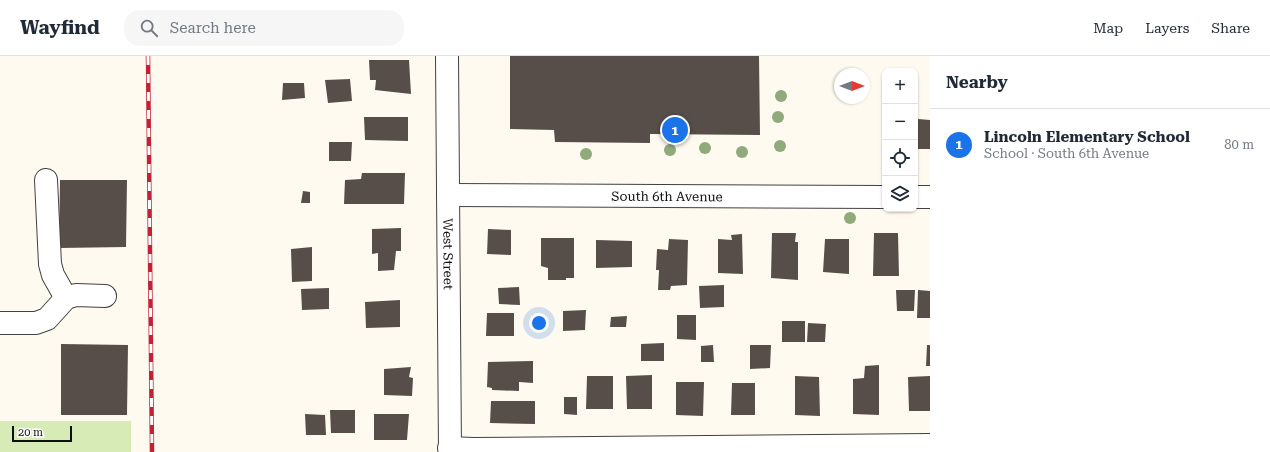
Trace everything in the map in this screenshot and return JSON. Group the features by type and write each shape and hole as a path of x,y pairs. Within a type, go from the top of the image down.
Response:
{"street":[{"name":"West Street","path":"448,56 449,450"},
{"path":"46,180 50,264 53,275 66,298"},
{"name":"South 6th Avenue","path":"448,195 882,197"},
{"path":"918,197 930,197"},
{"path":"0,323 36,323 47,320 66,298 76,295 105,296"},
{"path":"449,450 930,445"}],"green space":[{"path":"0,421 131,421 131,452 0,452"}],"building":[{"path":"510,56 759,56 760,135 650,134 650,143 555,142 554,130 510,129"},
{"path":"369,60 409,60 411,94 375,90 376,80 370,80"},
{"path":"350,79 352,101 328,103 325,80"},
{"path":"283,83 304,83 305,98 282,100"},
{"path":"364,117 408,117 408,141 365,140"},
{"path":"918,119 930,120 930,149 918,149"},
{"path":"329,142 352,142 351,161 329,161"},
{"path":"362,173 405,173 404,204 344,204 345,180 361,179"},
{"path":"60,180 127,180 126,247 59,248"},
{"path":"303,191 310,192 310,203 301,203"},
{"path":"401,228 401,251 396,251 394,270 378,271 378,253 372,254 372,229"},
{"path":"488,229 511,230 511,255 487,254"},
{"path":"772,233 796,233 795,242 798,242 798,280 771,278"},
{"path":"874,233 898,233 899,276 873,276"},
{"path":"742,234 743,274 718,273 718,239 732,240 731,235"},
{"path":"541,238 574,238 574,278 566,278 566,280 548,280 548,268 541,266"},
{"path":"669,239 688,240 687,285 671,286 670,290 658,290 659,270 656,270 657,249 668,250"},
{"path":"825,239 849,239 849,274 823,272"},
{"path":"596,240 632,241 632,267 596,268"},
{"path":"312,247 312,281 292,282 291,249"},
{"path":"724,285 724,307 700,308 699,286"},
{"path":"519,287 520,305 499,304 498,288"},
{"path":"329,288 329,309 302,310 301,289"},
{"path":"896,290 915,290 914,311 897,311"},
{"path":"918,290 930,291 930,318 917,318"},
{"path":"400,300 400,327 366,328 365,302"},
{"path":"586,310 585,330 563,331 563,311"},
{"path":"487,313 514,313 514,336 486,336"},
{"path":"677,315 696,315 696,340 677,339"},
{"path":"627,316 626,327 610,327 611,317"},
{"path":"782,321 805,321 805,342 782,342"},
{"path":"808,323 826,324 825,342 807,342"},
{"path":"664,343 664,361 641,361 641,344"},
{"path":"61,344 128,345 127,415 61,415"},
{"path":"713,345 714,362 701,362 701,346"},
{"path":"750,345 771,345 770,368 750,369"},
{"path":"927,345 930,345 930,366 926,366"},
{"path":"533,361 533,383 519,382 519,391 492,390 492,388 487,387 488,362"},
{"path":"879,365 879,415 853,414 853,379 864,378 865,366"},
{"path":"411,367 409,377 413,378 412,396 384,395 384,369"},
{"path":"652,375 652,409 627,409 626,376"},
{"path":"587,376 613,376 613,409 586,409"},
{"path":"795,376 819,377 820,416 795,415"},
{"path":"930,376 930,411 909,411 908,377"},
{"path":"676,382 704,382 703,416 676,415"},
{"path":"732,383 755,383 755,415 731,415"},
{"path":"564,397 577,397 577,415 564,414"},
{"path":"491,401 535,401 535,424 490,423"},
{"path":"330,410 355,410 355,433 331,433"},
{"path":"305,414 325,415 326,435 306,435"},
{"path":"374,414 409,414 407,440 374,440"}],"railway":[{"path":"148,56 152,452"}],"place":[{"name":"Lincoln Elementary School","path":"675,130"}]}
